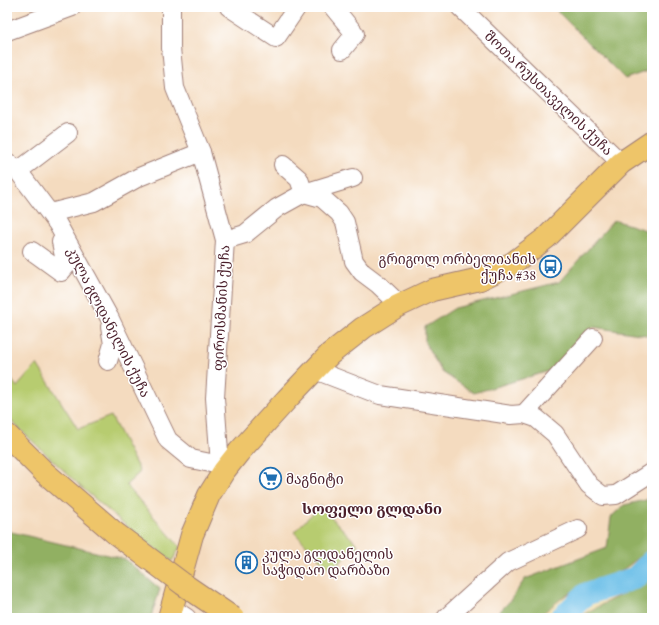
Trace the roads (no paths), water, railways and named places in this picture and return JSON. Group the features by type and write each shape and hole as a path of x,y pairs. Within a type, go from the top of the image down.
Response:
{"main road":[{"path":"176,615 192,535 222,468 239,452 330,354 363,328 400,305 432,290 480,279 513,263 546,238 621,163 652,142"},
{"path":"7,435 44,472 115,533 233,618"}],"street":[{"path":"7,31 72,7"},
{"name":"ფიროსმანის ქუჩა","path":"171,7 171,48 175,88 201,152 225,240 215,398 222,468"},
{"path":"229,7 276,38 297,7"},
{"path":"333,7 355,34 342,50"},
{"name":"შოთა რუსთაველის ქუჩა","path":"460,7 621,163"},
{"path":"12,166 68,133"},
{"path":"32,251 61,272 66,266 54,218 94,202 140,177 201,152"},
{"path":"283,165 299,179 304,193"},
{"name":"კულა გლდანელის ქუჩა","path":"12,166 54,218 109,317 168,440 191,459 222,468"},
{"path":"225,240 245,234 277,208 304,193 353,178"},
{"path":"304,193 322,198 339,213 345,222 354,261 362,272 378,284 400,305"},
{"path":"108,361 113,344 109,317"},
{"path":"524,414 593,338"},
{"path":"315,370 380,395 511,415 524,414 536,418 555,434 589,485 603,496 616,495 652,472"},
{"path":"446,618 508,562 578,529"}],"waterway":[{"path":"561,618 586,594 635,578 652,561"}],"place":[{"name":"გრიგოლ ორბელიანის ქუჩა #38","path":"551,267"},
{"name":"მაგნიტი","path":"271,479"},
{"name":"კულა გლდანელის საჭიდაო დარბაზი","path":"246,562"}],"district":[{"name":"სოფელი გლდანი","path":"372,508"}]}
